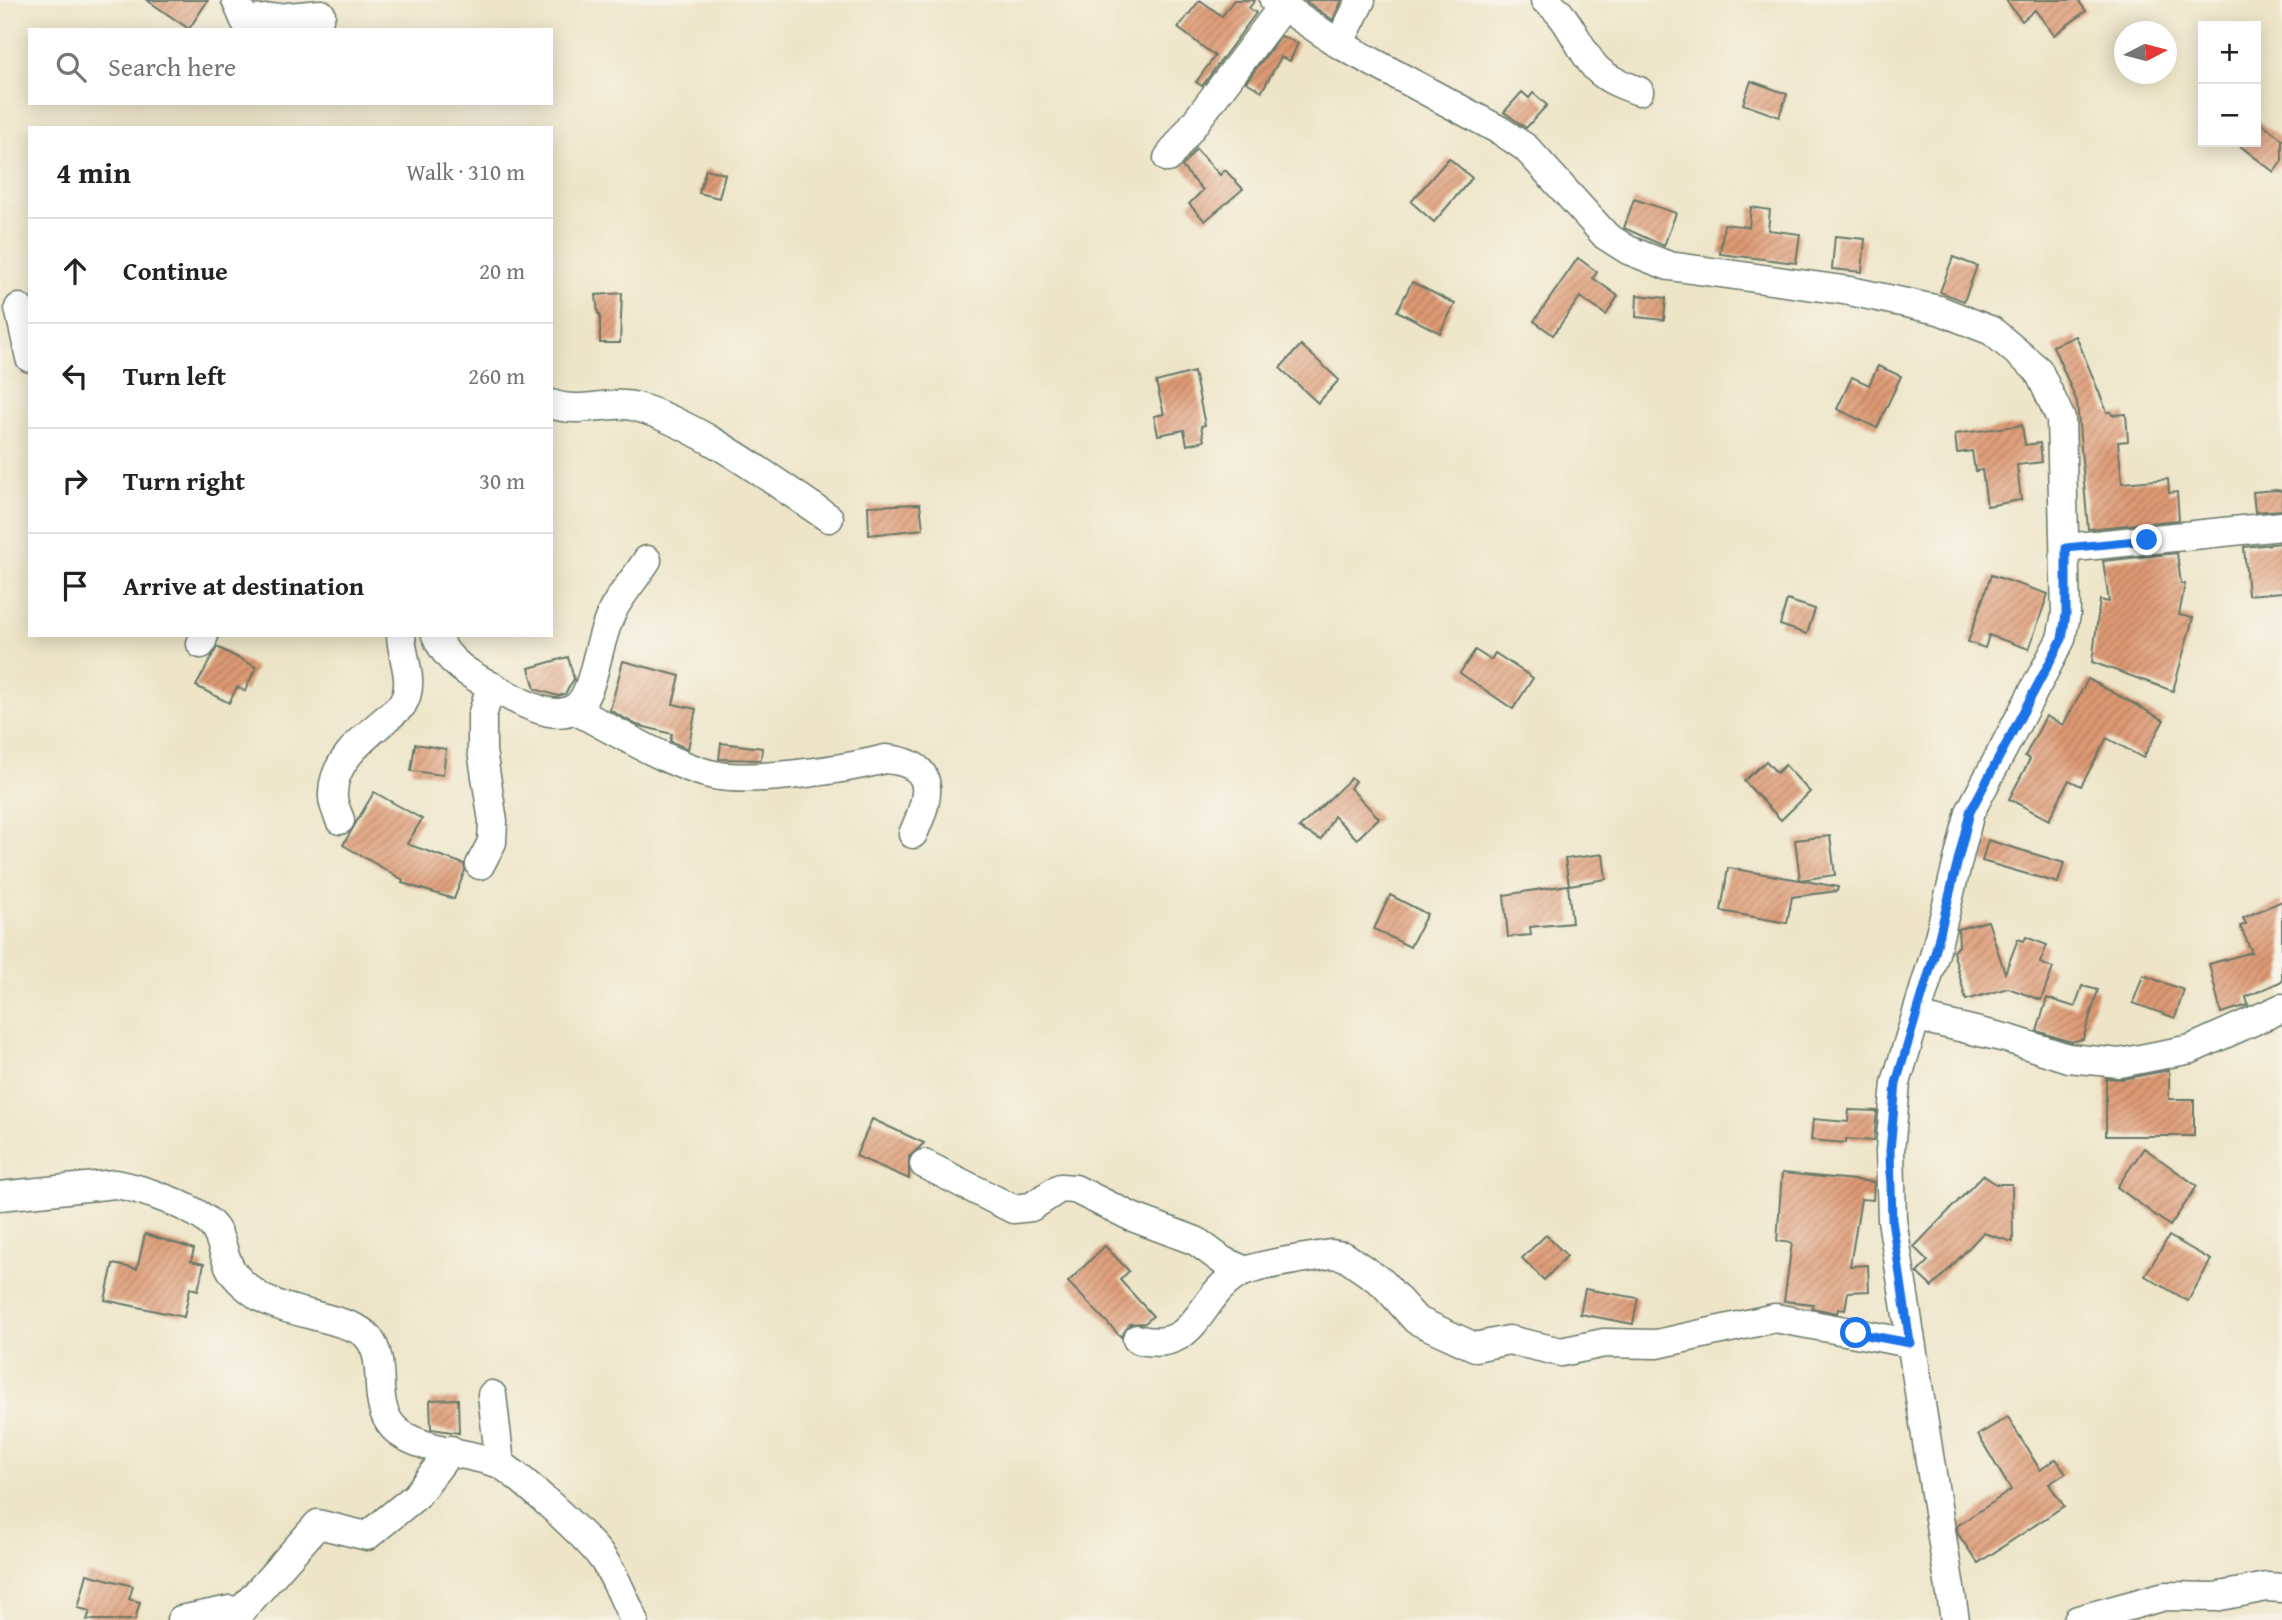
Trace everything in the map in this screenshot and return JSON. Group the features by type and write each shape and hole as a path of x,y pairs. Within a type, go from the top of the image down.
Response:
{"street":[{"path":"236,0 245,21 321,14"},
{"path":"1339,44 1361,0"},
{"path":"1545,0 1572,30 1595,67 1614,82 1639,91"},
{"path":"1168,158 1278,3 1339,44 1501,131 1526,148 1606,236 1628,250 1669,266 1850,291 1939,310 1992,331 2038,370 2061,419 2066,548 2066,614 2062,639 1970,812 1917,1017 1896,1083 1890,1151 1892,1220 1955,1620"},
{"path":"16,305 28,350"},
{"path":"553,405 571,410 635,406 697,434 829,518"},
{"path":"2066,548 2282,526"},
{"path":"437,637 456,665 529,707 547,712 573,709 584,701 593,684 611,614 647,561"},
{"path":"340,820 332,796 335,777 345,758 402,705 408,694 410,682 401,637"},
{"path":"480,865 492,842 493,821 482,751 482,716 491,686"},
{"path":"573,709 689,767 719,776 754,777 885,759 901,760 917,767 925,780 928,795 912,834"},
{"path":"1917,1017 2010,1039 2068,1058 2120,1063 2191,1049 2282,1008"},
{"path":"924,1164 1013,1209 1031,1207 1060,1188 1075,1189 1132,1217 1196,1241 1223,1261 1246,1271"},
{"path":"0,1196 116,1184 134,1187 201,1215 214,1227 233,1275 262,1298 290,1312 354,1328 368,1336 376,1354 380,1407 394,1429 413,1440 500,1464 548,1504 601,1555 635,1620"},
{"path":"1137,1339 1151,1343 1182,1334 1195,1324 1228,1282 1246,1271 1331,1254 1343,1256 1383,1283 1416,1320 1475,1347 1509,1340 1561,1352 1604,1342 1657,1344 1775,1318 1910,1343"},
{"path":"492,1395 500,1464"},
{"path":"181,1620 230,1610 236,1616 318,1524 367,1536 416,1496 451,1450"},
{"path":"2078,1620 2165,1596 2215,1597 2267,1587 2282,1588"}],"building":[{"path":"147,0 208,0 188,28"},
{"path":"1200,0 1222,16 1234,0 1255,0 1249,8 1256,13 1202,86 1196,82 1215,56 1178,28"},
{"path":"1304,0 1342,0 1333,20"},
{"path":"2006,0 2078,0 2086,11 2054,35 2035,10 2022,21"},
{"path":"1281,36 1298,43 1290,61 1281,57 1262,91 1246,82"},
{"path":"1751,81 1787,94 1779,117 1743,104"},
{"path":"1522,92 1529,98 1533,93 1547,105 1526,128 1504,112"},
{"path":"2261,123 2282,139 2282,161 2274,172 2242,147 2261,147"},
{"path":"1196,149 1220,175 1225,170 1243,189 1205,221 1189,204 1203,190 1182,167"},
{"path":"1449,158 1472,178 1434,222 1411,202"},
{"path":"706,169 725,174 719,198 699,193"},
{"path":"1634,199 1676,213 1664,246 1624,228"},
{"path":"1751,207 1770,210 1768,230 1800,234 1796,263 1720,254 1724,224 1749,227"},
{"path":"1835,236 1865,239 1862,272 1832,269"},
{"path":"1953,257 1977,266 1964,301 1940,292"},
{"path":"1578,258 1597,272 1593,278 1618,296 1606,315 1580,297 1553,335 1534,321"},
{"path":"1412,282 1455,304 1440,333 1397,311"},
{"path":"622,293 620,343 600,343 600,314 596,295"},
{"path":"1637,295 1666,298 1664,320 1636,317"},
{"path":"2076,336 2107,412 2112,415 2126,414 2128,441 2118,442 2122,483 2168,479 2169,493 2177,492 2179,520 2088,529 2077,402 2053,346"},
{"path":"1301,345 1339,380 1318,403 1280,368"},
{"path":"1878,366 1901,376 1877,428 1837,409 1852,377 1869,385"},
{"path":"1194,372 1205,425 1201,426 1204,441 1187,445 1184,430 1158,435 1154,416 1164,414 1156,382"},
{"path":"2022,425 2025,445 2040,443 2042,462 2017,465 2021,500 1987,506 1982,470 1975,471 1972,451 1957,453 1955,434"},
{"path":"2282,491 2282,510 2255,512 2253,492"},
{"path":"920,504 923,529 869,535 868,506"},
{"path":"2282,543 2282,592 2248,595 2244,547"},
{"path":"2177,553 2181,584 2185,584 2179,615 2193,618 2173,691 2092,662 2100,600 2109,602 2103,561"},
{"path":"1991,575 2048,594 2029,649 1989,635 1985,648 1968,642"},
{"path":"1787,600 1815,609 1807,634 1780,625"},
{"path":"217,647 256,667 245,691 237,687 229,703 196,686"},
{"path":"1475,650 1491,660 1495,653 1533,678 1513,709 1460,673"},
{"path":"568,657 574,679 565,694 558,696 535,689 529,668"},
{"path":"623,661 680,676 673,704 696,709 688,749 670,741 672,734 637,725 610,710"},
{"path":"2088,679 2164,720 2143,758 2107,738 2081,786 2069,780 2049,820 2009,799 2030,759 2025,756 2046,716 2063,725"},
{"path":"721,743 762,748 761,760 719,759"},
{"path":"415,744 446,749 443,775 411,771"},
{"path":"1766,761 1777,773 1785,765 1810,792 1781,820 1744,781"},
{"path":"1351,778 1355,781 1350,788 1379,818 1357,839 1334,816 1321,840 1299,828"},
{"path":"374,792 422,819 407,844 464,864 465,870 454,899 402,883 403,880 343,845"},
{"path":"1830,836 1835,875 1800,880 1795,840"},
{"path":"1988,840 2064,863 2058,883 1982,861"},
{"path":"1603,854 1606,879 1569,885 1565,859"},
{"path":"1728,868 1838,887 1837,891 1792,897 1787,923 1721,911"},
{"path":"1568,885 1572,923 1530,927 1531,935 1508,937 1504,895"},
{"path":"1390,895 1427,914 1410,947 1374,929"},
{"path":"2282,901 2282,981 2246,997 2248,1005 2221,1013 2209,964 2252,952 2240,926 2246,924 2243,918"},
{"path":"1988,921 2005,973 2018,939 2024,941 2026,937 2047,945 2040,963 2053,968 2041,1000 2008,988 1966,1000 1953,951 1959,946 1958,929"},
{"path":"2143,975 2184,990 2175,1018 2133,1003"},
{"path":"2082,986 2098,990 2083,1039 2071,1042 2037,1031 2047,998 2075,1007"},
{"path":"2169,1070 2169,1099 2194,1099 2194,1136 2106,1136 2106,1078 2123,1079"},
{"path":"1849,1110 1877,1111 1874,1141 1846,1139 1846,1143 1811,1140 1813,1119 1848,1122"},
{"path":"872,1119 924,1143 909,1157 909,1179 856,1156"},
{"path":"2144,1148 2197,1186 2170,1226 2117,1187"},
{"path":"1782,1173 1874,1182 1873,1200 1861,1199 1850,1266 1868,1265 1869,1291 1848,1292 1845,1310 1838,1309 1837,1313 1812,1308 1813,1304 1784,1301 1792,1243 1777,1241"},
{"path":"1983,1175 1996,1184 2012,1184 2013,1242 1983,1233 1932,1287 1917,1273 1928,1261 1914,1247"},
{"path":"145,1234 194,1249 191,1261 204,1264 198,1290 190,1288 184,1317 105,1300 113,1264 137,1269"},
{"path":"1546,1235 1567,1256 1544,1280 1522,1258"},
{"path":"2169,1236 2211,1260 2188,1301 2145,1276"},
{"path":"1105,1246 1129,1271 1120,1280 1153,1316 1145,1323 1130,1324 1121,1337 1068,1282"},
{"path":"1585,1289 1638,1298 1633,1324 1580,1314"},
{"path":"458,1399 459,1433 431,1429 430,1400"},
{"path":"2008,1417 2040,1470 2056,1459 2066,1473 2049,1484 2064,1506 1978,1563 1958,1534 1957,1526 2011,1490 1978,1435"},
{"path":"87,1574 133,1586 129,1599 140,1602 135,1620 87,1620 90,1611 78,1608"}],"route":[{"path":"1856,1333 1910,1343 1892,1220 1890,1151 1896,1083 1935,953 1970,812 2062,639 2066,614 2066,548 2147,540"}]}
